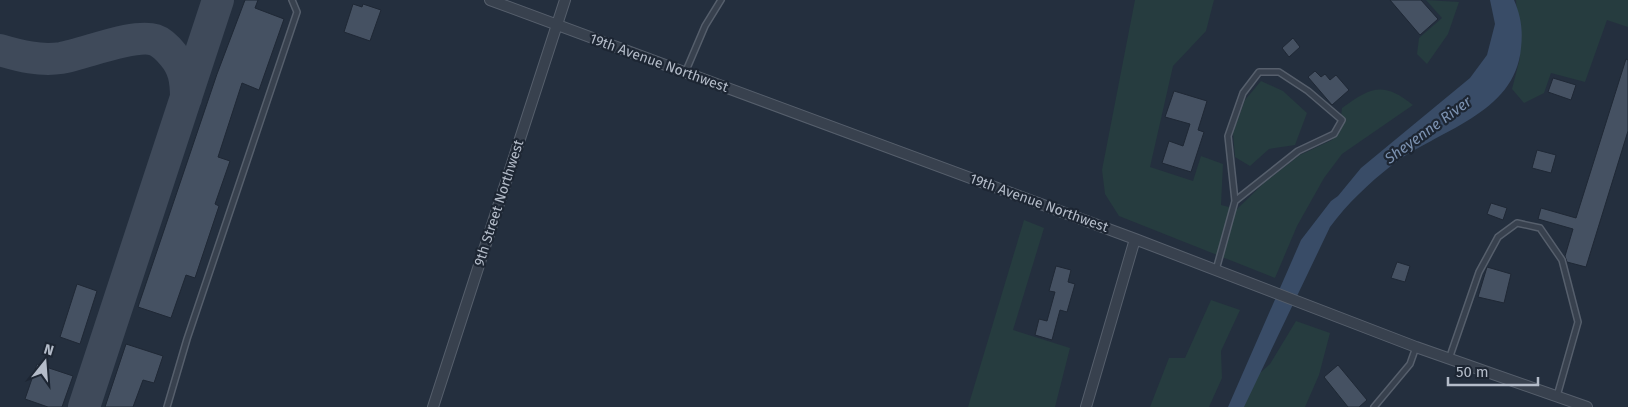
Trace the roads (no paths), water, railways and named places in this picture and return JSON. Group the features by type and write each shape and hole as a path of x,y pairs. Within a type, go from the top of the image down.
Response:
{"street":[{"name":"19th Avenue Northwest","path":"490,0 685,74 1135,239 1558,400 1587,407"},
{"name":"9th Street Northwest","path":"433,407 565,0"},
{"path":"1086,407 1135,239"}],"lane":[{"path":"167,407 187,339 297,12 292,0"},
{"path":"685,74 705,26 721,0"},
{"path":"1216,270 1235,200 1228,136 1243,93 1259,72 1279,72 1308,91 1342,120 1334,134 1298,152 1235,200"},
{"path":"1449,359 1478,272 1498,237 1517,223 1540,228 1562,260 1578,322 1558,400"},
{"path":"1374,407 1410,364 1416,347"}],"water":[{"name":"Sheyenne River","path":"1490,0 1514,0 1521,23 1521,48 1516,71 1505,90 1471,118 1392,165 1344,210 1330,227 1244,407 1228,407 1301,240 1331,201 1338,196 1361,168 1470,78 1487,55 1495,24"}]}
